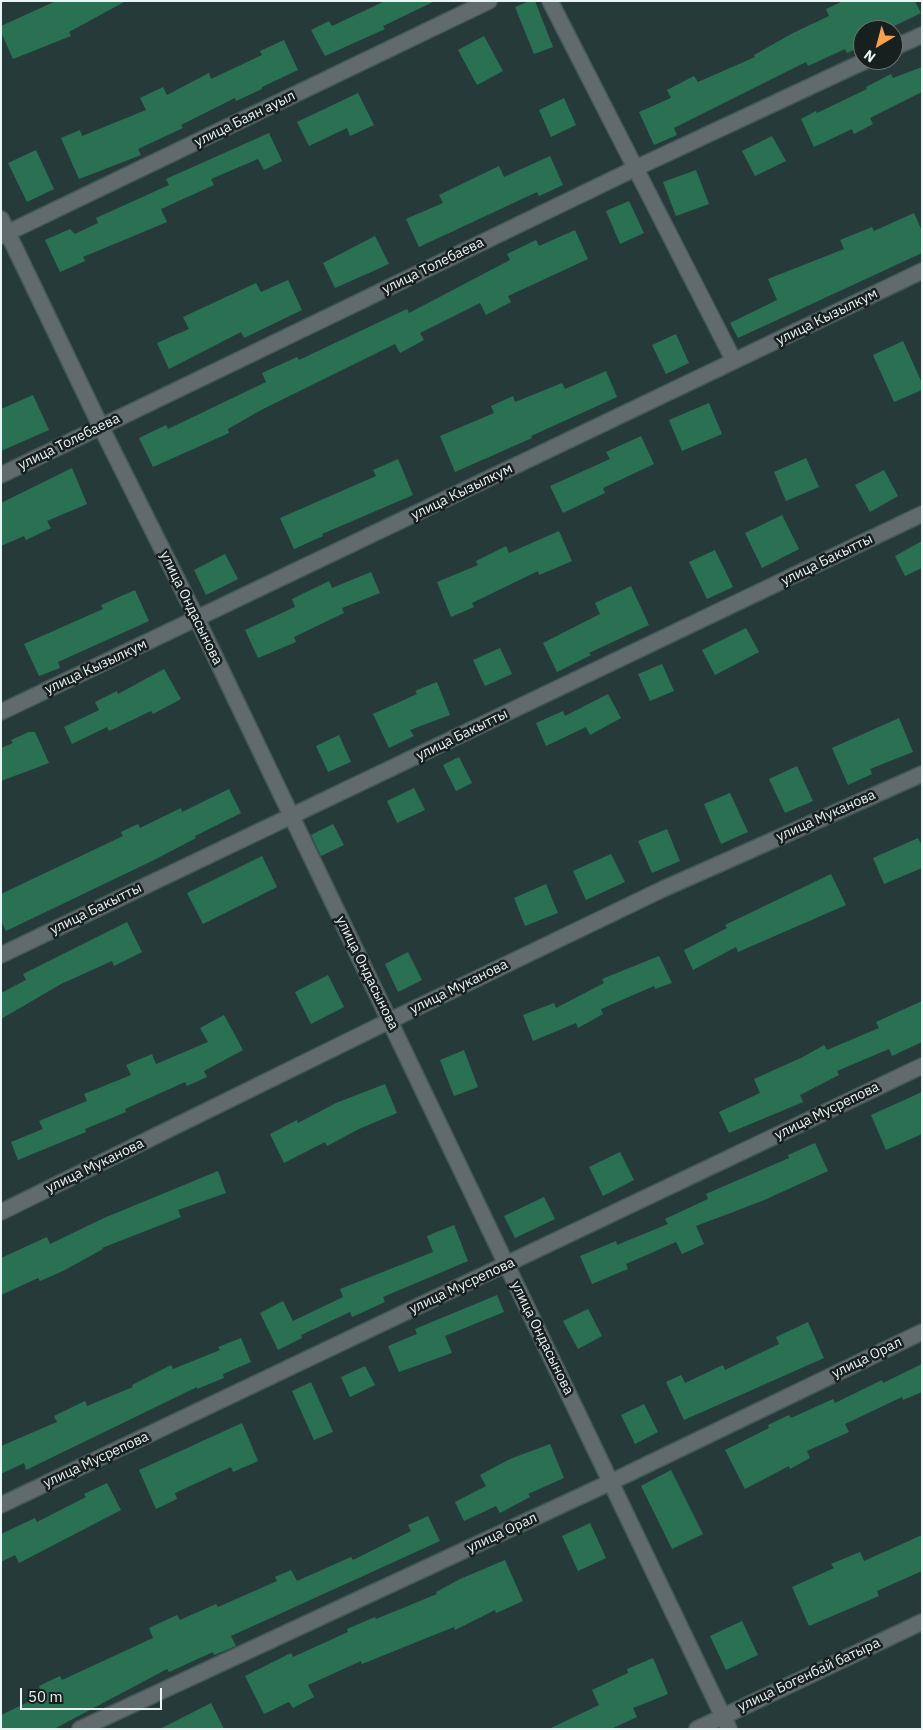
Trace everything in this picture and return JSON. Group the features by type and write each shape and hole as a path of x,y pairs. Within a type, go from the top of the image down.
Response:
{"street":[{"name":"улица Баян ауыл","path":"5,234 489,1"},
{"path":"550,1 734,361"},
{"path":"903,44 922,35"},
{"name":"улица Толебаева","path":"1,475 636,168 853,67"},
{"name":"улица Ондасынова","path":"1,219 5,234 197,619 726,1722"},
{"name":"улица Кызылкум","path":"1,712 922,271"},
{"name":"улица Бакытты","path":"1,955 922,514"},
{"name":"улица Муканова","path":"1,1212 389,1020 663,889 922,774"},
{"name":"улица Мусрепова","path":"1,1505 922,1066"},
{"name":"улица Орал","path":"80,1729 611,1482 922,1332"},
{"name":"улица Богенбай батыра","path":"697,1729 726,1722 922,1622"}],"building":[{"path":"56,1 126,1 69,32 71,36 13,59 1,32 1,26"},
{"path":"385,1 435,1 383,26 385,29 325,56 311,30 329,21 332,26"},
{"path":"535,1 553,47 534,54 515,7"},
{"path":"843,1 915,1 921,13 903,22 903,20 853,20 853,50 847,53 845,49 808,66 806,62 674,128 677,135 654,145 639,112 671,98 667,90 694,76 698,82 755,57 754,55 793,33 829,16 826,9"},
{"path":"484,36 503,71 477,85 458,50"},
{"path":"284,40 298,70 262,87 262,89 236,101 235,98 181,125 183,128 138,149 141,155 79,179 61,138 80,130 82,136 146,110 140,98 163,87 167,95 209,73 211,79 262,55 260,51"},
{"path":"922,67 922,92 870,118 873,124 854,134 852,129 814,147 801,119 867,89 866,87 891,74 893,78"},
{"path":"358,93 374,125 350,136 347,128 309,146 297,122"},
{"path":"564,98 576,125 551,137 539,110"},
{"path":"269,133 282,161 264,170 258,159 211,179 214,185 161,209 167,222 83,257 85,261 60,272 45,240 70,229 75,234 98,223 96,218 169,185 166,179"},
{"path":"772,136 786,161 755,176 742,151"},
{"path":"36,150 54,189 27,202 8,163"},
{"path":"550,156 563,185 539,196 537,192 419,247 406,219 443,203 439,195 499,166 504,177"},
{"path":"696,170 709,204 676,216 663,182"},
{"path":"629,201 644,233 620,244 606,211"},
{"path":"914,213 922,231 922,253 738,338 730,323 777,300 768,279 844,249 840,240 872,227 874,231"},
{"path":"575,230 588,259 508,296 511,302 486,315 480,303 420,333 424,340 400,353 395,344 261,410 228,429 229,433 153,467 139,438 166,425 168,429 266,382 262,373 297,357 299,360 407,309 409,313 510,260 507,254 536,240 539,246"},
{"path":"375,236 389,264 335,288 323,263"},
{"path":"288,280 302,310 244,338 241,332 169,369 157,343 189,329 183,317 256,283 261,292"},
{"path":"676,334 689,363 666,374 652,345"},
{"path":"903,341 922,383 922,390 894,402 873,355"},
{"path":"606,371 617,397 455,472 440,436 494,413 491,406 513,396 515,402 562,383 565,389"},
{"path":"33,395 49,430 1,451 1,409"},
{"path":"709,403 722,434 682,451 669,420"},
{"path":"641,436 654,464 603,488 605,493 563,513 550,486 610,459 606,452"},
{"path":"806,458 819,487 786,501 774,472"},
{"path":"398,459 413,495 322,534 323,536 294,549 280,518 376,476 373,470"},
{"path":"72,468 87,504 47,521 51,528 26,540 24,536 1,546 1,503"},
{"path":"884,470 898,496 870,512 855,485"},
{"path":"782,515 799,549 762,568 745,533"},
{"path":"559,531 572,561 539,575 538,571 472,603 474,607 451,617 437,582 478,565 476,561 506,546 509,553"},
{"path":"922,541 922,568 905,576 895,556"},
{"path":"715,550 733,587 707,599 689,562"},
{"path":"225,554 238,579 206,595 194,570"},
{"path":"371,572 380,593 342,608 344,613 294,637 296,642 258,658 245,630 295,607 292,599 329,581 332,588"},
{"path":"631,586 649,625 589,653 591,655 557,672 543,643 600,614 595,603"},
{"path":"135,590 149,621 58,662 60,668 39,676 24,644 103,609 101,605"},
{"path":"746,628 759,652 715,675 702,650"},
{"path":"500,648 512,674 485,686 473,660"},
{"path":"662,664 674,691 650,701 638,674"},
{"path":"164,669 181,699 153,714 151,711 109,731 107,727 72,744 64,727 99,710 95,702 117,691 118,694"},
{"path":"437,682 450,715 410,730 414,736 389,748 373,714 417,694 415,691"},
{"path":"608,694 621,718 590,735 586,727 546,746 536,723 563,711 565,716"},
{"path":"899,718 913,752 870,769 872,774 848,785 832,748"},
{"path":"29,732 35,732 49,763 1,781 1,748 13,743 11,740"},
{"path":"339,735 351,762 328,772 316,746"},
{"path":"459,757 472,783 456,791 443,765"},
{"path":"797,766 813,801 785,813 769,779"},
{"path":"414,788 425,810 397,823 387,801"},
{"path":"229,789 241,813 195,836 196,838 154,860 6,931 1,921 1,894 123,836 121,832 138,824 140,828 181,808 182,812"},
{"path":"730,793 748,832 721,844 704,804"},
{"path":"333,824 344,845 321,856 311,835"},
{"path":"667,829 680,861 652,873 638,841"},
{"path":"918,838 922,846 922,868 884,884 873,858"},
{"path":"611,854 625,882 586,900 573,871"},
{"path":"262,856 277,887 203,924 187,893"},
{"path":"831,874 846,905 738,952 736,947 693,970 684,950 727,928 725,925"},
{"path":"546,884 558,913 525,926 514,898"},
{"path":"127,922 142,952 114,966 112,961 61,984 1,1019 1,993 26,980 23,974"},
{"path":"408,952 422,980 398,992 385,964"},
{"path":"659,956 672,983 655,989 654,986 601,1009 603,1014 578,1028 576,1023 533,1041 523,1015 554,1003 556,1008 604,983 602,979"},
{"path":"328,975 344,1007 311,1024 295,992"},
{"path":"922,1001 922,1042 892,1056 889,1049 837,1071 839,1075 800,1095 803,1102 729,1133 719,1112 760,1093 754,1079 803,1057 824,1045 827,1050 879,1028 876,1022"},
{"path":"224,1015 243,1050 204,1071 207,1077 187,1086 185,1082 125,1109 126,1112 85,1129 86,1132 18,1160 11,1142 43,1129 39,1121 87,1101 84,1094 131,1075 126,1065 152,1054 156,1064 208,1042 200,1028"},
{"path":"464,1050 478,1087 454,1096 440,1060"},
{"path":"385,1084 397,1113 359,1129 327,1146 325,1142 284,1163 270,1134 297,1120 298,1123 336,1103"},
{"path":"922,1092 922,1134 886,1150 871,1115"},
{"path":"815,1143 828,1171 762,1201 696,1226 704,1244 682,1254 676,1242 626,1264 628,1269 592,1284 580,1256 616,1241 617,1245 668,1224 665,1219 708,1199 706,1194 789,1158 788,1155"},
{"path":"620,1152 634,1180 603,1196 589,1167"},
{"path":"218,1171 226,1193 178,1210 181,1217 102,1248 63,1271 40,1281 38,1278 1,1295 1,1258 47,1237 50,1244 104,1218"},
{"path":"544,1197 555,1219 515,1238 504,1216"},
{"path":"454,1225 468,1261 383,1297 385,1302 352,1317 350,1312 301,1335 302,1338 278,1350 260,1313 283,1301 293,1321 343,1297 340,1289 433,1252 427,1236"},
{"path":"497,1295 504,1312 445,1336 452,1353 399,1372 388,1346 417,1334 415,1329"},
{"path":"588,1309 602,1336 578,1349 563,1321"},
{"path":"808,1322 824,1358 684,1420 666,1382 681,1375 685,1383 723,1365 725,1370 779,1344 776,1337"},
{"path":"241,1338 251,1362 223,1374 224,1378 197,1389 197,1387 26,1470 24,1463 1,1474 1,1446 57,1422 54,1416 85,1401 87,1406 133,1387 132,1385 171,1365 173,1369 220,1350 218,1347"},
{"path":"922,1364 922,1392 903,1400 902,1397 845,1424 849,1432 807,1451 810,1458 790,1469 789,1466 745,1489 725,1450 769,1428 768,1425 789,1415 791,1418 833,1399 835,1403 882,1380 883,1383"},
{"path":"365,1366 375,1385 350,1397 341,1377"},
{"path":"311,1382 333,1432 314,1440 292,1391"},
{"path":"644,1404 658,1432 635,1444 621,1415"},
{"path":"242,1423 258,1461 233,1472 231,1467 175,1493 177,1499 156,1509 139,1470"},
{"path":"550,1444 564,1478 528,1494 530,1497 500,1513 496,1506 464,1521 455,1502 486,1486 480,1475 510,1459"},
{"path":"671,1470 703,1534 672,1549 641,1486"},
{"path":"107,1483 121,1510 19,1563 15,1555 1,1562 1,1534 35,1518 37,1522 86,1497 84,1494"},
{"path":"428,1516 440,1541 231,1636 236,1646 214,1655 213,1652 169,1672 167,1669 54,1729 1,1729 1,1715 43,1695 39,1686 60,1676 62,1680 153,1638 149,1628 177,1615 180,1620 216,1604 218,1607 277,1581 275,1577 291,1570 297,1581 351,1557 353,1560 411,1531 408,1525"},
{"path":"590,1523 606,1558 578,1571 562,1536"},
{"path":"922,1535 922,1571 877,1591 879,1596 809,1626 792,1587 834,1568 831,1564 860,1552 864,1561"},
{"path":"505,1560 523,1601 496,1613 495,1610 455,1630 454,1627 362,1664 361,1661 308,1685 314,1697 293,1708 289,1702 264,1714 245,1676 291,1653 293,1657 348,1632 347,1629 375,1617 376,1619 437,1594 436,1592 460,1579"},
{"path":"742,1621 758,1655 726,1670 710,1636"},
{"path":"653,1658 668,1694 633,1708 637,1717 611,1729 549,1729 599,1705 592,1690 628,1673 627,1669"},
{"path":"211,1703 224,1729 160,1729"}]}
